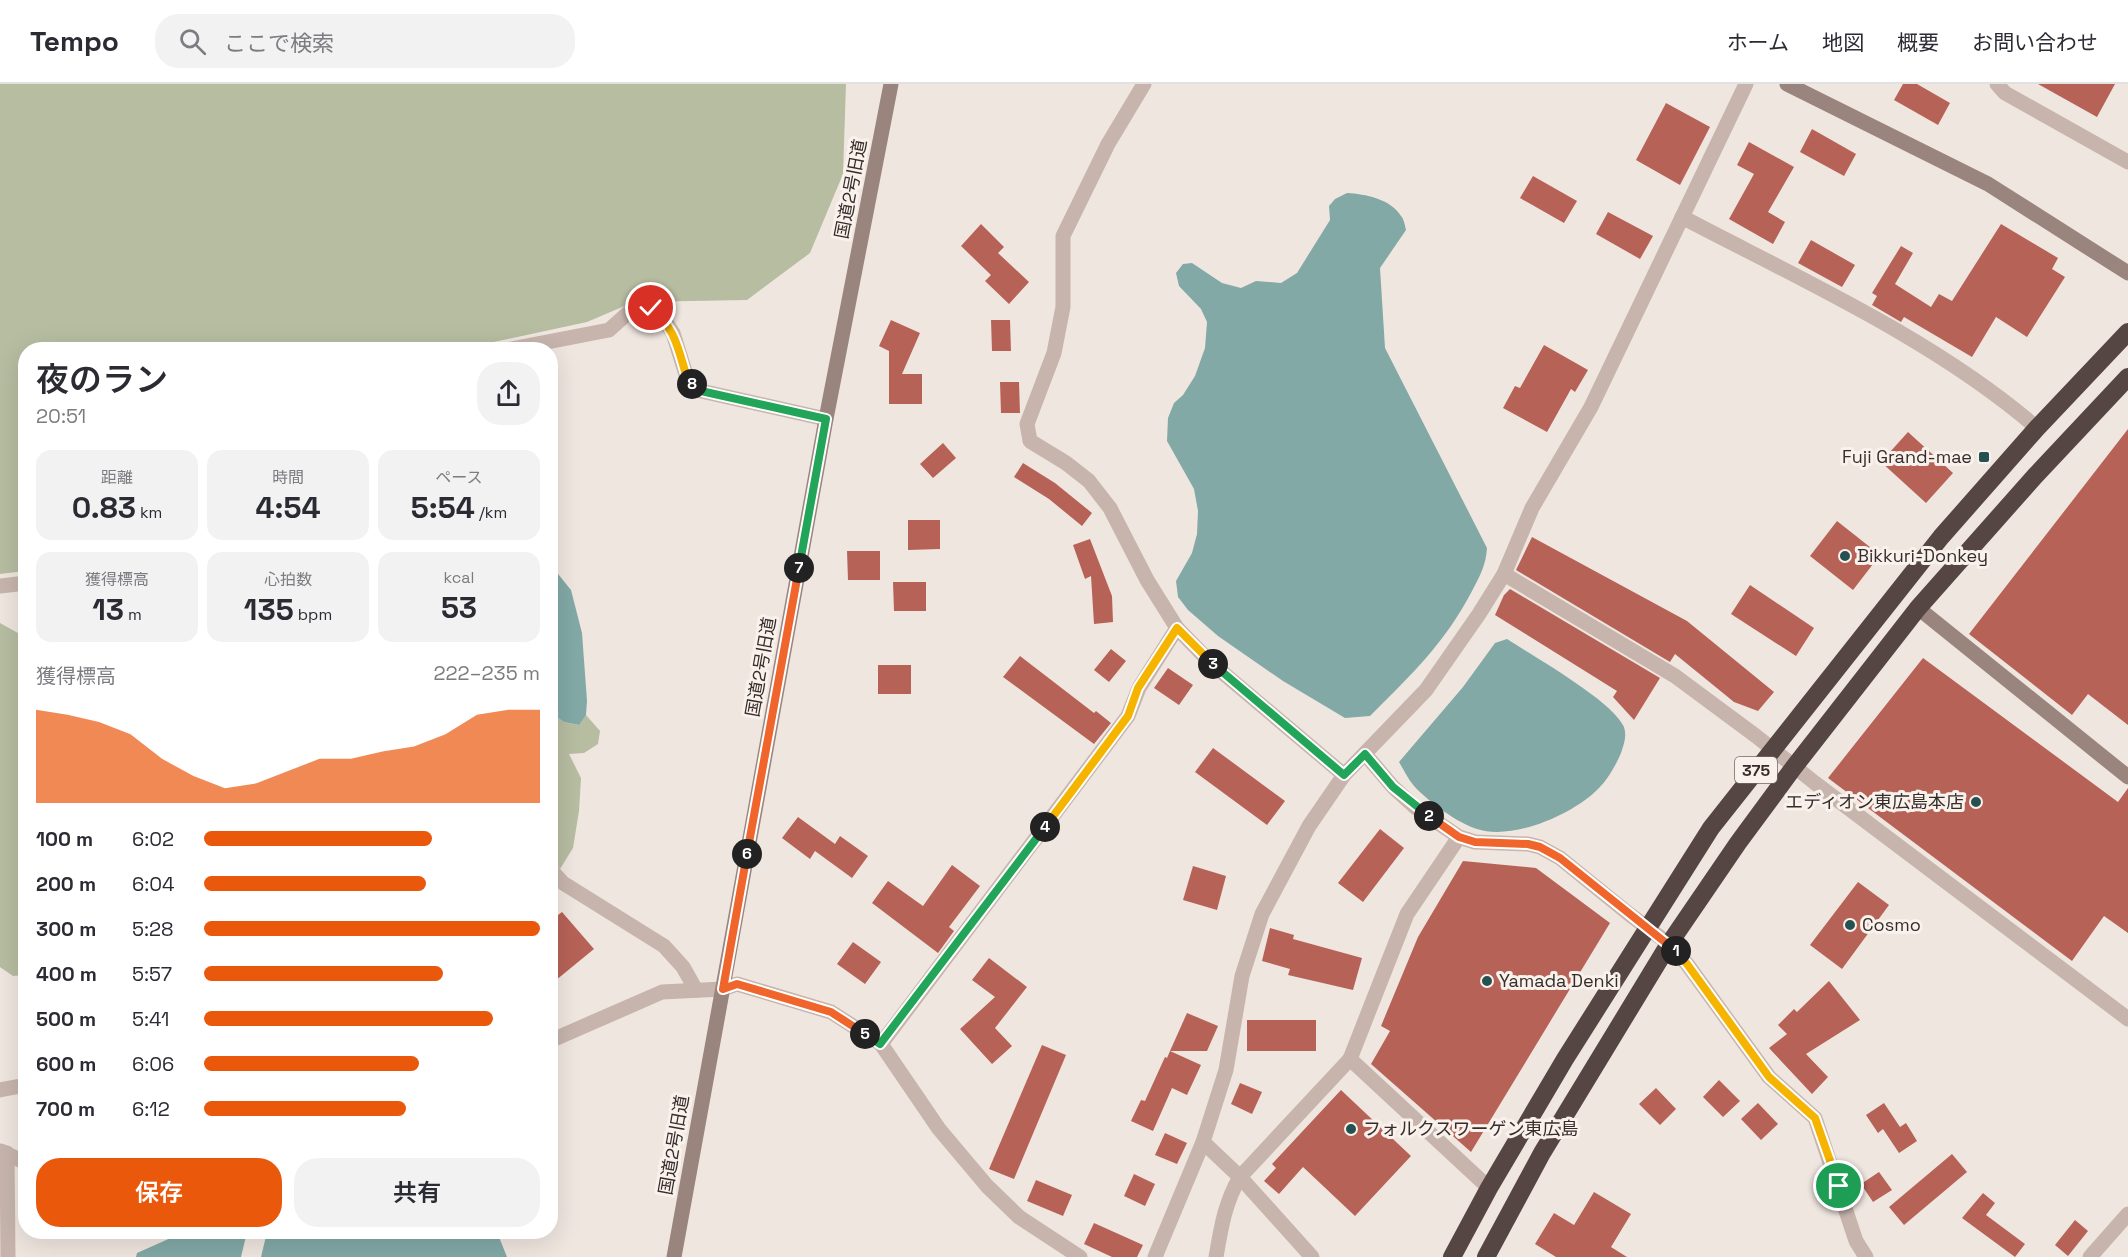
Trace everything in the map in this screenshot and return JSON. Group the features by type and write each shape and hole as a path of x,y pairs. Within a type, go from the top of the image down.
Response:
{"highway":[{"name":"375","path":"1452,1257 1489,1188 1565,1059 1711,828 1917,566 2037,428 2128,332"},
{"name":"375","path":"1486,1257 1542,1153 1669,944 1738,843 1918,608 2035,476 2128,377"}],"street":[{"name":"国道2号旧道","path":"674,1257 826,419 891,84"},
{"path":"1144,84 1108,144 1063,236 1064,307 1054,353 1027,424 1030,441 1066,463 1089,481 1110,508 1147,580 1177,628 1210,662 1344,775"},
{"path":"1155,1257 1203,1142 1226,1070 1242,976 1262,914 1309,826 1344,775 1425,690 1479,614 1504,573 1532,508 1591,407 1746,84"},
{"path":"1787,84 1988,184 2128,273"},
{"path":"1997,84 2005,93 2128,162"},
{"path":"1682,217 1923,347 2010,404 2037,428"},
{"path":"547,342 609,330 628,312 651,308 664,320 673,333 688,381 701,391 826,419"},
{"path":"1504,573 1675,676 2128,1019"},
{"path":"0,586 18,584"},
{"path":"1918,608 2128,777"},
{"path":"880,1044 1128,716 1138,688 1177,628"},
{"path":"1365,754 1393,787 1415,807 1459,837 1475,842 1528,844 1540,847 1560,858 1669,944 1687,964 1769,1077 1815,1118 1856,1241 1866,1257"},
{"path":"1216,1257 1222,1220 1230,1195 1240,1177 1350,1059 1407,914 1459,837"},
{"path":"558,878 563,883 664,946 683,967 696,990"},
{"path":"558,1038 662,992 723,989 737,984 831,1012 880,1044 939,1129 987,1186 1019,1217 1080,1257"},
{"path":"1350,1059 1489,1188"},
{"path":"0,1090 18,1086"},
{"path":"1203,1142 1240,1177 1312,1257"},
{"path":"8,1257 4,1152 18,1158"},
{"path":"2090,1257 2128,1214"}],"green space":[{"path":"0,84 846,84 843,174 810,253 747,300 634,302 587,322 494,342 18,342 18,572 0,574"},
{"path":"0,623 18,633 18,976 13,976 0,967"},
{"path":"586,715 600,731 598,744 584,753 569,754 581,778 579,811 573,848 560,869 558,867 558,718 564,722 578,725"}],"water":[{"path":"1347,193 1369,196 1391,205 1404,221 1406,230 1380,268 1385,348 1487,548 1484,565 1472,591 1439,643 1370,716 1345,718 1283,681 1218,636 1188,610 1178,597 1176,581 1192,553 1197,534 1198,511 1194,489 1167,441 1168,418 1174,403 1183,395 1195,376 1205,348 1207,322 1201,309 1179,286 1176,273 1183,264 1192,263 1222,283 1241,288 1256,281 1281,283 1297,273 1330,220 1329,206 1335,199"},
{"path":"558,574 571,590 582,633 587,701 586,715 579,725 564,722 558,718"},
{"path":"1507,639 1589,692 1605,705 1617,716 1624,727 1625,737 1621,753 1612,772 1588,798 1559,816 1542,823 1525,828 1492,832 1469,826 1435,805 1414,786 1399,762 1463,687 1495,643"},
{"path":"168,1239 245,1239 241,1257 136,1257 137,1253"},
{"path":"265,1239 500,1239 507,1257 261,1257"}],"building":[{"path":"1903,84 1917,84 1950,103 1938,125 1894,100"},
{"path":"2038,84 2115,84 2097,117"},
{"path":"1666,103 1710,127 1680,185 1636,160"},
{"path":"1812,129 1856,154 1844,176 1800,152"},
{"path":"1749,142 1794,167 1768,212 1785,222 1773,244 1729,219 1754,174 1737,165"},
{"path":"1533,176 1577,201 1564,223 1520,198"},
{"path":"1608,212 1653,236 1640,259 1596,234"},
{"path":"981,224 1004,247 998,253 1029,282 1009,304 985,281 991,275 961,246"},
{"path":"2001,224 2058,258 2052,269 2065,277 2027,337 1996,317 1972,357 1904,317 1901,322 1872,305 1877,296 1872,293 1901,246 1913,253 1895,284 1931,307 1939,294 1952,301"},
{"path":"1811,240 1855,265 1842,287 1798,263"},
{"path":"891,320 920,333 902,374 922,374 922,404 889,404 889,351 879,346"},
{"path":"991,320 1010,320 1011,351 992,351"},
{"path":"1544,345 1588,370 1575,392 1571,389 1547,432 1503,408 1515,386 1520,388"},
{"path":"1000,382 1019,382 1020,413 1001,413"},
{"path":"2128,429 2128,725 2088,694 2072,715 1969,634"},
{"path":"1908,432 1953,473 1926,503 1881,462"},
{"path":"943,443 956,458 933,478 920,464"},
{"path":"1023,463 1055,483 1092,513 1082,526 1049,499 1014,477"},
{"path":"908,520 940,520 940,549 908,550"},
{"name":"Bikkuri-Donkey","path":"1837,521 1880,555 1853,590 1810,556"},
{"path":"1532,537 1687,621 1774,692 1758,711 1734,702 1675,654 1670,662 1516,570"},
{"path":"1090,539 1112,596 1113,622 1094,624 1091,576 1085,579 1073,545"},
{"path":"847,551 880,551 880,580 848,580"},
{"path":"893,582 926,582 926,611 894,611"},
{"path":"1750,585 1814,628 1796,656 1731,614"},
{"path":"1510,589 1660,678 1634,720 1613,697 1617,691 1495,615 1504,595"},
{"path":"1111,649 1126,661 1109,682 1094,670"},
{"path":"1020,656 1094,713 1096,711 1111,723 1094,744 1003,677"},
{"path":"1923,658 2118,802 2128,788 2128,933 2104,916 2072,961 1828,778"},
{"path":"878,665 911,665 911,694 878,694"},
{"path":"1168,668 1193,685 1179,705 1154,688"},
{"path":"1213,748 1285,801 1267,825 1195,772"},
{"path":"798,817 835,844 840,836 868,856 852,878 815,851 810,859 782,838"},
{"path":"1380,829 1404,848 1363,902 1338,883"},
{"name":"Yamada Denki","path":"1463,861 1536,868 1610,923 1471,1152 1371,1064 1390,1031 1381,1026 1418,937"},
{"path":"952,865 980,886 949,927 954,931 938,953 872,903 888,881 923,906"},
{"path":"1193,866 1226,876 1217,910 1183,900"},
{"name":"Cosmo","path":"1858,882 1889,905 1842,969 1810,945"},
{"path":"562,912 594,949 558,978 558,915"},
{"path":"1270,928 1294,935 1293,939 1362,958 1353,990 1288,975 1290,969 1262,961"},
{"path":"853,942 881,962 865,984 837,964"},
{"path":"989,958 1027,987 995,1028 1012,1046 992,1064 960,1029 995,997 972,980"},
{"path":"1829,981 1860,1020 1806,1054 1828,1077 1812,1094 1769,1048 1787,1034 1778,1025 1794,1009 1797,1012"},
{"path":"1187,1013 1218,1026 1207,1051 1170,1051"},
{"path":"1247,1020 1316,1020 1316,1051 1247,1051"},
{"path":"1042,1045 1066,1055 1014,1179 989,1169"},
{"path":"1170,1051 1201,1065 1187,1095 1172,1088 1153,1131 1131,1121 1141,1100 1145,1101"},
{"path":"1719,1080 1740,1101 1723,1117 1703,1097"},
{"path":"1240,1083 1262,1092 1252,1114 1231,1104"},
{"path":"1656,1088 1676,1109 1660,1125 1639,1104"},
{"path":"1341,1090 1411,1156 1355,1216 1303,1167 1279,1194 1264,1181 1276,1168 1272,1164"},
{"path":"1758,1103 1778,1124 1761,1140 1741,1119"},
{"path":"1884,1103 1900,1127 1906,1123 1917,1141 1899,1153 1883,1129 1878,1133 1866,1115"},
{"path":"1165,1133 1187,1143 1177,1164 1155,1155"},
{"path":"1952,1154 1967,1172 1904,1225 1889,1207"},
{"path":"1879,1172 1892,1190 1873,1202 1861,1184"},
{"path":"1134,1174 1155,1184 1145,1206 1124,1196"},
{"path":"1036,1180 1072,1195 1063,1216 1027,1201"},
{"path":"1594,1192 1631,1214 1611,1247 1627,1257 1556,1257 1535,1244 1554,1213 1574,1225"},
{"path":"1983,1193 1995,1203 1986,1215 2025,1244 2015,1257 1962,1218"},
{"path":"2075,1220 2088,1231 2068,1256 2055,1245"},
{"path":"1094,1223 1143,1245 1137,1257 1112,1257 1084,1244"}],"place":[{"name":"Fuji Grand-mae","path":"1984,457"},
{"name":"Bikkuri-Donkey","path":"1845,556"},
{"name":"エディオン東広島本店","path":"1976,802"},
{"name":"Cosmo","path":"1850,925"},
{"name":"Yamada Denki","path":"1487,981"},
{"name":"フォルクスワーゲン東広島","path":"1351,1129"}],"route":[{"path":"651,308 664,320 673,333 688,381 701,391 826,419 723,989 737,984 831,1012 880,1044 1128,716 1138,688 1177,628 1210,662 1344,775 1365,754 1393,787 1415,807 1459,837 1475,842 1528,844 1540,847 1560,858 1669,944 1687,964 1769,1077 1815,1118 1839,1186"}]}
